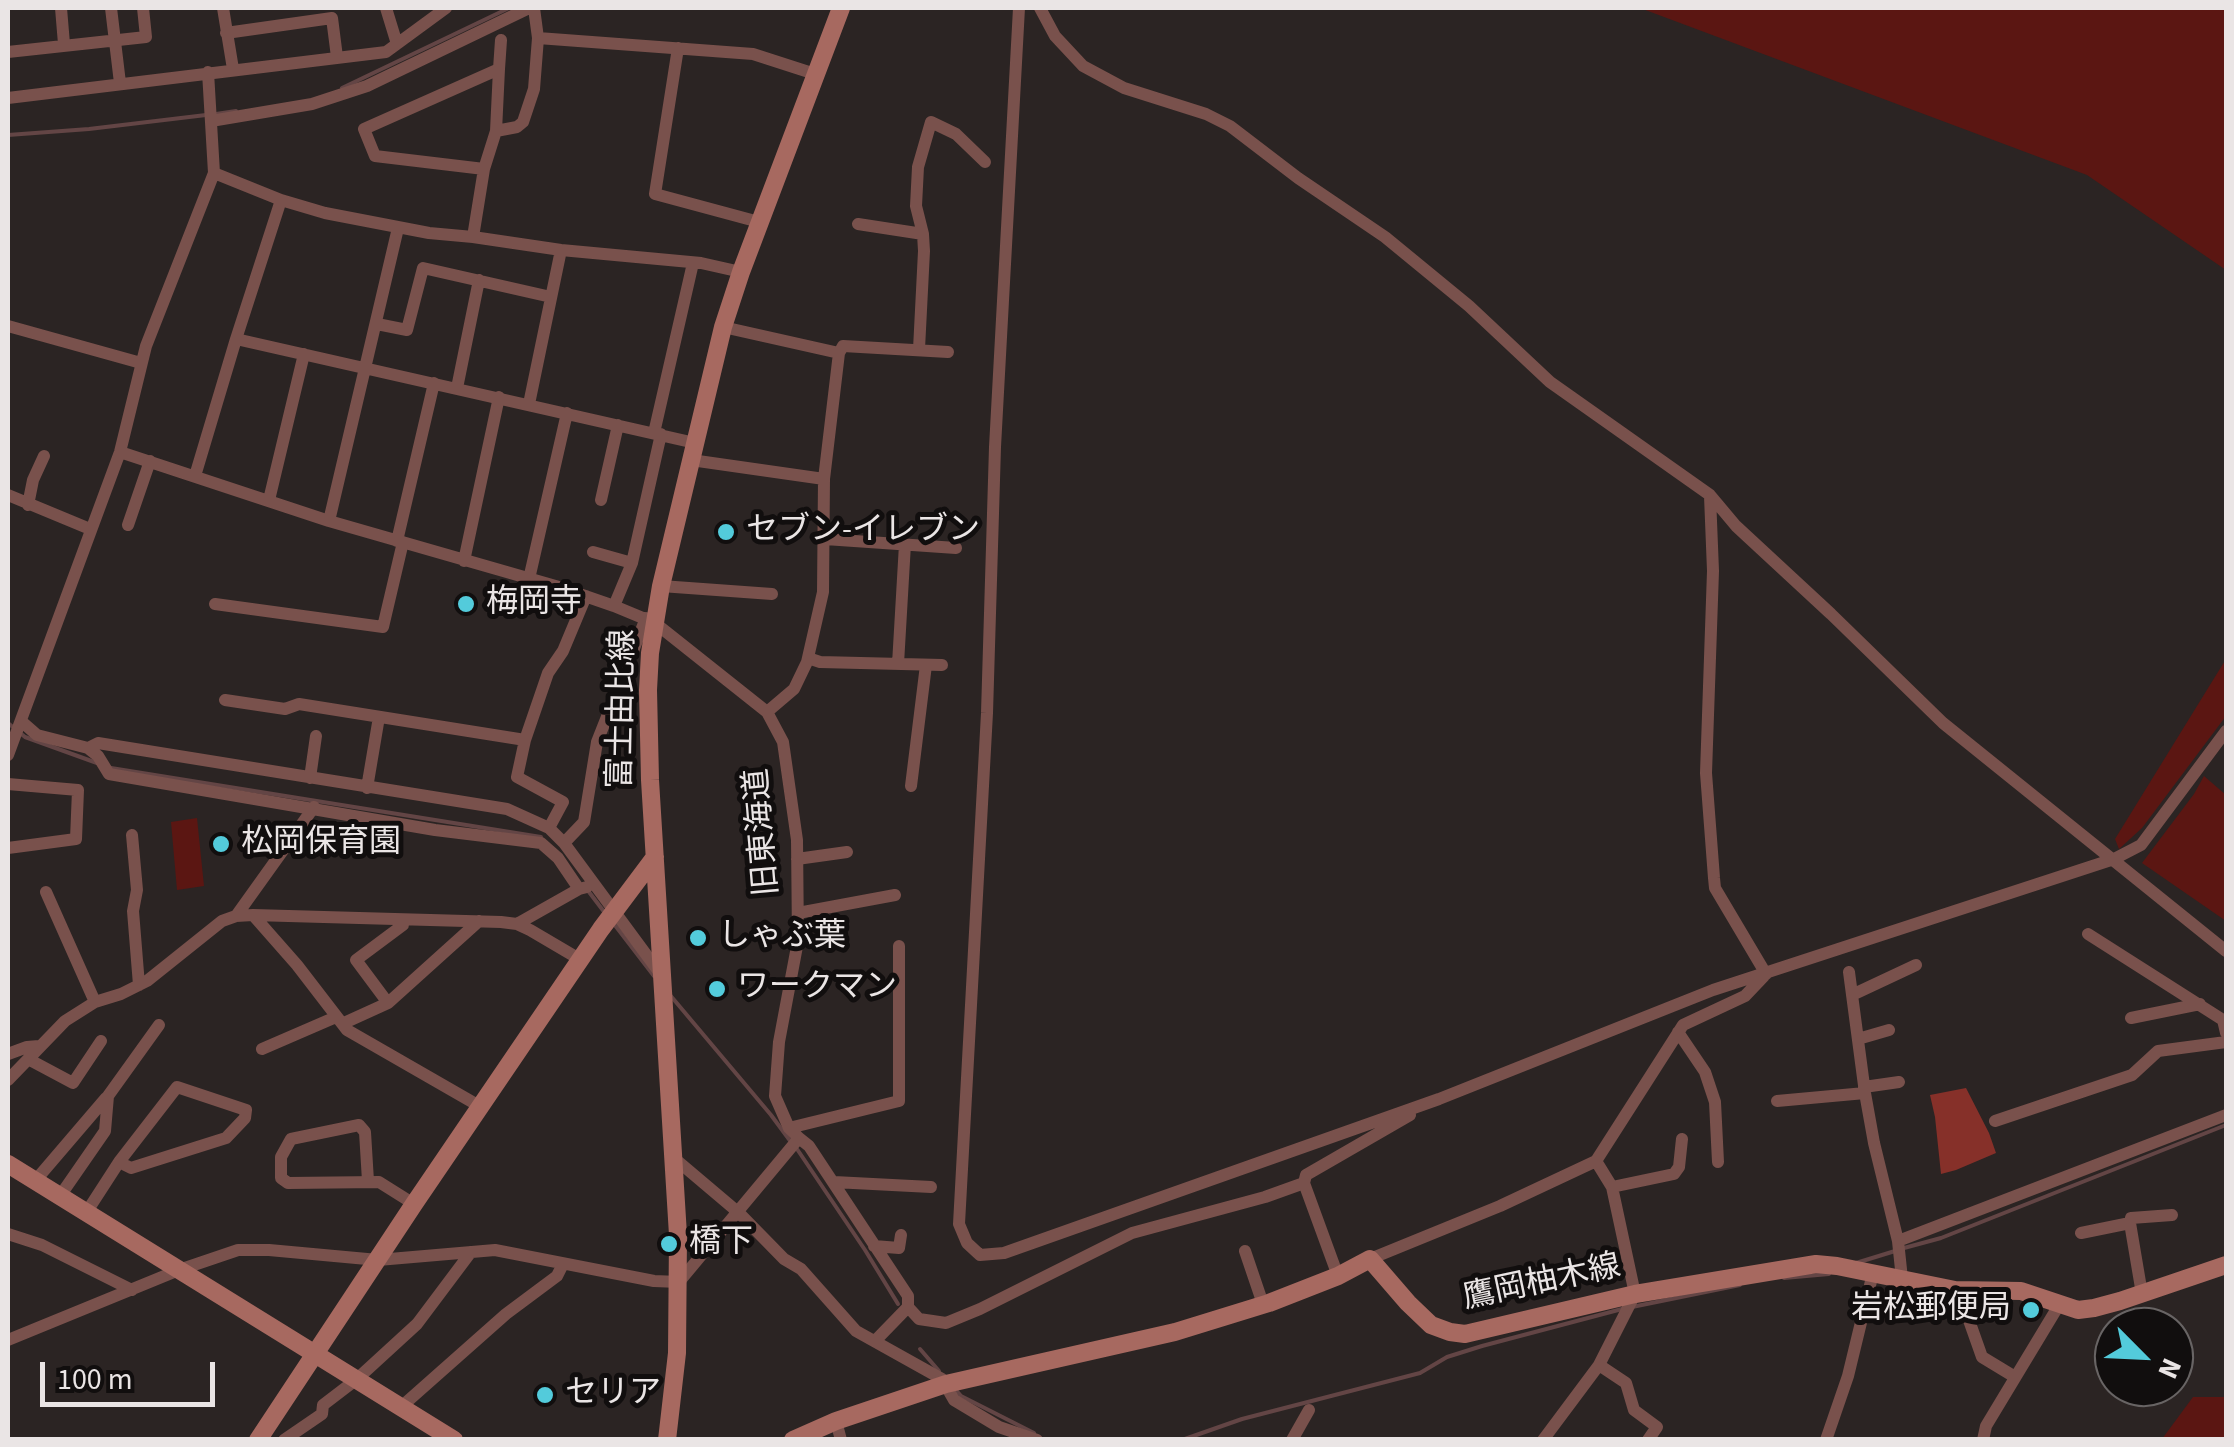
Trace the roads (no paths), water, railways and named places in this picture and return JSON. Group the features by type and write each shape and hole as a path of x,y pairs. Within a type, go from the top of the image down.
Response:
{"main road":[{"name":"富士由比線","path":"667,1440 678,1282 655,857 648,690 650,620 662,586 723,328 841,8"},
{"path":"258,1440 414,1204 655,857"},
{"path":"8,1164 445,1437"},
{"path":"794,1440 839,1430 946,1384 1175,1332 1338,1276 1370,1260"},
{"name":"鷹岡柚木線","path":"1370,1260 1431,1325 1465,1334 1635,1294 1816,1264 1956,1290 2021,1292 2078,1310 2142,1294 2226,1265"}],"street":[{"path":"61,8 64,44"},
{"path":"111,8 120,83"},
{"path":"8,52 146,36 143,8"},
{"path":"222,8 233,69"},
{"path":"386,8 397,44"},
{"path":"8,98 386,52 446,8"},
{"path":"211,121 312,104 368,86 531,8 538,38 534,89 523,122 496,131"},
{"path":"1019,8 960,1224 967,1243 980,1255 1004,1253 1439,1099 1713,990 2114,859 2141,845 2226,731"},
{"path":"1040,8 1055,36 1082,66 1124,88 1206,114 1230,126 1385,237 1469,306 1550,382 1710,495 1736,526 1943,723 2226,951"},
{"path":"226,33 332,18 338,57"},
{"path":"538,38 753,54 815,74"},
{"path":"473,237 484,169 496,131 502,40"},
{"path":"678,48 655,194 759,222"},
{"path":"484,169 375,156 364,129 499,69"},
{"path":"8,754 120,452 141,363 214,173 208,72"},
{"path":"919,349 924,251 916,206 918,167 931,122 956,134 985,162"},
{"path":"214,173 325,213 429,234 694,262 741,272"},
{"path":"195,476 282,200"},
{"path":"858,224 923,234"},
{"path":"329,521 398,228"},
{"path":"529,404 561,250"},
{"path":"614,606 632,563 694,262"},
{"path":"376,324 407,330 423,268 551,296"},
{"path":"458,388 479,280"},
{"path":"8,326 141,363"},
{"path":"723,328 838,353"},
{"path":"236,339 658,434 693,451 824,479"},
{"path":"767,712 794,689 808,658 823,592 824,479 838,353 843,346 948,352"},
{"path":"270,500 304,354"},
{"path":"215,604 382,628 434,383"},
{"path":"464,560 499,397"},
{"path":"530,579 567,413"},
{"path":"601,500 618,425"},
{"name":"旧東海道","path":"120,452 329,521 586,596 650,620 767,712 782,742 798,840 798,941 779,1042 775,1096 794,1133"},
{"path":"28,505 33,480 44,456"},
{"path":"128,525 150,462"},
{"path":"8,495 90,529"},
{"path":"1710,495 1713,570 1706,773 1715,888 1766,974"},
{"path":"825,539 956,548"},
{"path":"898,664 905,544"},
{"path":"593,552 632,563"},
{"path":"662,586 772,594"},
{"path":"549,828 562,802 517,776 548,673 564,652 586,596"},
{"path":"564,843 584,822 596,742 650,620"},
{"path":"808,658 820,662 942,665"},
{"path":"911,786 926,665"},
{"path":"226,700 285,708 299,704 525,740"},
{"path":"367,788 380,717"},
{"path":"15,730 88,748 109,774 436,830 542,843 587,887"},
{"path":"310,778 316,736"},
{"path":"88,748 98,743 507,809 549,828 564,843 587,887 610,919 663,977"},
{"path":"8,784 78,790 76,839 8,848"},
{"path":"236,916 314,807"},
{"path":"132,835 140,985"},
{"path":"797,859 847,852"},
{"path":"517,924 587,887"},
{"path":"46,892 96,1002"},
{"path":"798,913 895,896"},
{"path":"253,915 348,1030 481,1107"},
{"path":"8,1080 65,1021 96,1002 140,985 222,921 236,916 517,924 581,960"},
{"path":"388,1003 356,960 403,925 404,920"},
{"path":"262,1049 388,1003 478,922"},
{"path":"2088,934 2223,1020 2226,1033"},
{"path":"8,1340 238,1250 378,1260 495,1250 654,1281 678,1282 739,1213 794,1133 899,1101 899,946"},
{"path":"1852,996 1916,965"},
{"path":"1849,972 1874,1143 1898,1241 1902,1279"},
{"path":"1370,1260 1596,1162 1683,1025 1744,996 1766,974"},
{"path":"2131,1018 2200,1004"},
{"path":"35,1181 108,1096 159,1025"},
{"path":"1858,1039 1889,1030"},
{"path":"1678,1032 1705,1072 1715,1102 1718,1162"},
{"path":"28,1059 72,1083 101,1040"},
{"path":"1995,1121 2132,1075 2158,1051 2226,1042"},
{"path":"8,1054 39,1046"},
{"path":"1777,1101 1898,1082"},
{"path":"86,1213 119,1162 177,1087 246,1110 245,1118 226,1138 131,1168 119,1162"},
{"path":"60,1196 105,1130 108,1096"},
{"path":"1338,1276 1304,1183 1306,1174 1439,1099"},
{"path":"1898,1241 2226,1114"},
{"path":"368,1180 365,1132 359,1124 290,1140 281,1157 281,1178 288,1183 368,1180 379,1182 414,1204"},
{"path":"794,1133 809,1146 834,1182 908,1296 908,1308 919,1319 946,1323 1132,1234 1304,1183"},
{"path":"1612,1186 1674,1174 1679,1167 1682,1138"},
{"path":"674,1158 739,1213 784,1259 801,1269 856,1331 927,1370 946,1384 954,1400 999,1427 1037,1440"},
{"path":"1543,1440 1599,1365 1635,1294 1612,1186 1596,1162"},
{"path":"834,1182 931,1187"},
{"path":"2142,1294 2131,1218 2172,1215"},
{"path":"2081,1233 2130,1223"},
{"path":"8,1234 42,1245 132,1290"},
{"path":"874,1246 899,1248 901,1235"},
{"path":"1244,1251 1262,1304"},
{"path":"284,1440 322,1414 323,1405 417,1324 471,1252"},
{"path":"401,1407 506,1314 557,1276 564,1264"},
{"path":"1826,1440 1848,1376 1874,1273"},
{"path":"1956,1290 1982,1357 2016,1377"},
{"path":"1983,1440 1986,1426 2059,1305"},
{"path":"875,1341 908,1308"},
{"path":"1599,1365 1626,1383 1634,1410 1657,1427 1648,1440"},
{"path":"1292,1440 1309,1410"}],"waterway":[{"path":"342,88 509,8"},
{"path":"216,114 236,111"},
{"path":"8,135 206,115"},
{"path":"8,723 25,737 97,763"},
{"path":"111,768 541,837"},
{"path":"589,892 605,913"},
{"path":"614,924 654,976"},
{"path":"670,995 791,1142"},
{"path":"1904,1248 1941,1238 2226,1125"},
{"path":"797,1149 898,1304"},
{"path":"1856,1263 1895,1251"},
{"path":"1784,1278 1829,1274"},
{"path":"1632,1307 1740,1285"},
{"path":"1182,1440 1242,1419 1420,1373 1447,1357 1482,1346 1622,1309"},
{"path":"920,1349 939,1371"},
{"path":"955,1389 961,1396 1034,1433"}],"place":[{"name":"セブン-イレブン","path":"726,532"},
{"name":"梅岡寺","path":"466,604"},
{"name":"松岡保育園","path":"221,844"},
{"name":"しゃぶ葉","path":"698,938"},
{"name":"ワークマン","path":"717,989"},
{"name":"橋下","path":"669,1244"},
{"name":"岩松郵便局","path":"2031,1310"},
{"name":"セリア","path":"545,1395"}]}
